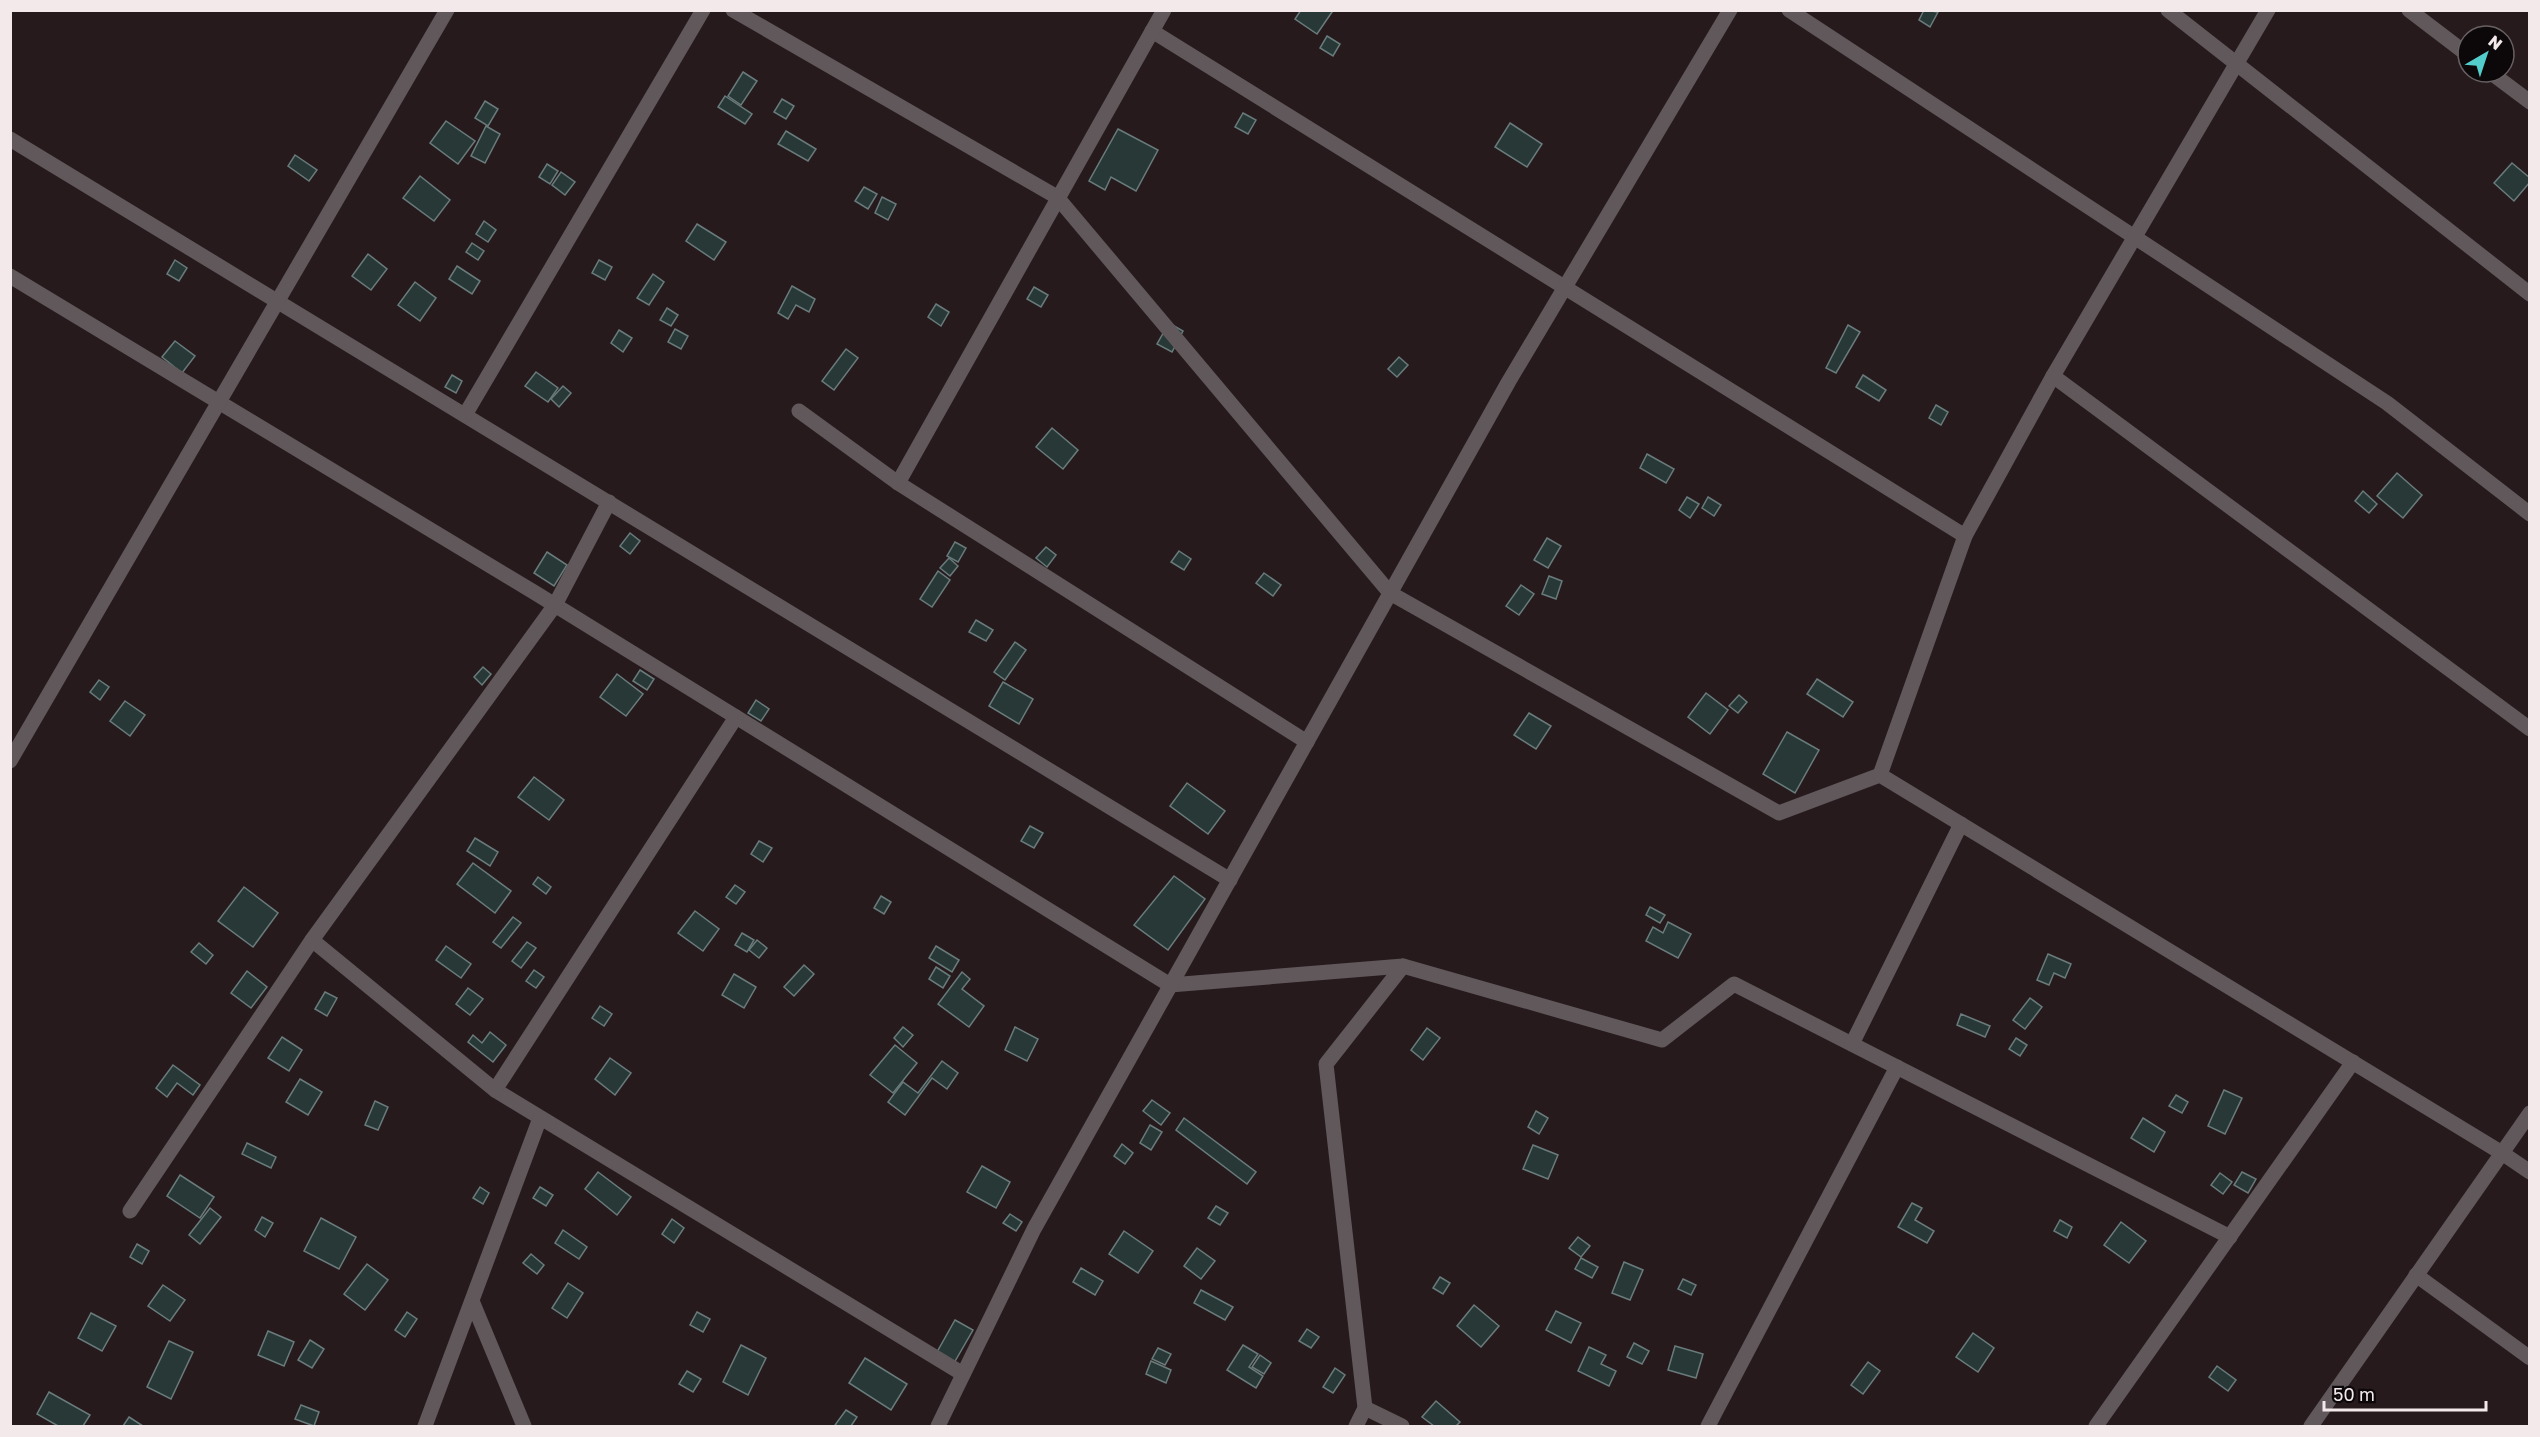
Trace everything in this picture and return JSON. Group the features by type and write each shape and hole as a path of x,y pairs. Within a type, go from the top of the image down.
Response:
{"street":[{"path":"10,761 447,10"},
{"path":"465,415 703,10"},
{"path":"733,10 1057,197 1390,593 1779,813 1880,775 1965,536 2053,376 2268,10"},
{"path":"898,483 1164,10"},
{"path":"938,1426 1034,1228 1509,381 1730,10"},
{"path":"1789,10 2387,403 2529,514"},
{"path":"2168,10 2529,294"},
{"path":"2409,10 2456,46"},
{"path":"1152,31 1965,536"},
{"path":"2506,84 2529,102"},
{"path":"10,139 1230,880"},
{"path":"10,276 555,605 1170,985 1403,966 1662,1040 1734,984 2230,1237"},
{"path":"2053,376 2529,729"},
{"path":"799,411 898,483 1306,742"},
{"path":"130,1211 312,940 555,605 609,502"},
{"path":"495,1090 736,717"},
{"path":"1880,775 2502,1153 2529,1172"},
{"path":"1852,1044 1961,824"},
{"path":"312,940 495,1090 963,1374"},
{"path":"1356,1426 1365,1408 1326,1064 1403,966"},
{"path":"2096,1426 2353,1062"},
{"path":"1708,1426 1897,1067"},
{"path":"2311,1426 2529,1113"},
{"path":"425,1426 540,1118"},
{"path":"2416,1275 2529,1358"},
{"path":"472,1301 524,1426"},
{"path":"1365,1408 1402,1426"}],"building":[{"path":"1301,10 1330,10 1332,12 1317,34 1295,19"},
{"path":"1924,10 1938,12 1930,27 1919,20"},
{"path":"1327,36 1340,44 1333,56 1320,48"},
{"path":"743,72 757,81 741,105 728,96"},
{"path":"725,96 752,114 745,124 718,107"},
{"path":"782,99 794,106 786,119 774,112"},
{"path":"485,101 498,109 488,126 475,118"},
{"path":"1243,113 1256,120 1248,134 1235,127"},
{"path":"446,121 475,141 458,164 430,143"},
{"path":"1510,123 1542,144 1527,167 1495,147"},
{"path":"486,126 500,134 485,163 471,156"},
{"path":"1118,129 1158,150 1136,191 1111,177 1105,190 1089,181"},
{"path":"786,131 816,149 808,161 778,144"},
{"path":"295,155 317,170 309,181 288,166"},
{"path":"2512,163 2530,178 2530,182 2514,201 2494,183"},
{"path":"547,164 558,171 550,184 539,177"},
{"path":"561,172 575,182 565,195 552,185"},
{"path":"420,176 450,200 434,221 403,198"},
{"path":"864,187 877,194 868,209 855,201"},
{"path":"882,197 896,204 888,220 875,213"},
{"path":"484,221 496,230 488,242 476,234"},
{"path":"697,224 726,242 714,260 686,241"},
{"path":"472,243 484,251 478,260 466,252"},
{"path":"368,254 387,269 371,290 352,276"},
{"path":"175,260 187,268 179,281 167,274"},
{"path":"599,260 612,267 605,280 592,273"},
{"path":"457,266 480,281 472,294 449,279"},
{"path":"653,274 664,282 649,305 637,298"},
{"path":"415,282 436,298 420,321 398,305"},
{"path":"792,286 815,299 809,312 796,305 788,319 778,313"},
{"path":"1034,287 1048,295 1041,307 1027,299"},
{"path":"936,304 949,312 941,326 928,317"},
{"path":"667,308 678,315 671,326 660,320"},
{"path":"1169,323 1183,331 1172,352 1157,344"},
{"path":"1848,325 1860,332 1836,373 1826,368"},
{"path":"675,329 688,336 681,349 668,342"},
{"path":"619,330 632,338 623,352 611,343"},
{"path":"175,341 195,356 182,373 162,357"},
{"path":"846,349 858,358 834,390 822,381"},
{"path":"1399,357 1408,365 1397,377 1388,369"},
{"path":"536,372 558,388 548,402 525,386"},
{"path":"452,375 462,381 456,393 445,387"},
{"path":"1863,375 1886,390 1879,401 1856,387"},
{"path":"563,386 571,393 559,407 551,399"},
{"path":"1936,405 1948,412 1941,425 1929,418"},
{"path":"1052,428 1078,450 1063,469 1036,447"},
{"path":"1647,454 1674,469 1666,483 1640,468"},
{"path":"2397,473 2422,495 2403,518 2377,496"},
{"path":"2363,491 2377,504 2369,513 2355,501"},
{"path":"1687,497 1699,504 1690,518 1679,510"},
{"path":"1708,497 1721,505 1714,516 1702,508"},
{"path":"630,533 640,541 630,554 620,546"},
{"path":"1547,538 1561,546 1548,568 1534,560"},
{"path":"955,542 966,548 958,562 947,556"},
{"path":"1046,547 1056,555 1047,567 1036,558"},
{"path":"1179,551 1191,559 1184,570 1171,562"},
{"path":"547,552 567,565 554,586 534,573"},
{"path":"949,558 958,566 950,576 940,568"},
{"path":"938,571 950,580 932,607 920,599"},
{"path":"1264,573 1281,585 1273,596 1256,583"},
{"path":"1549,576 1562,581 1556,599 1542,594"},
{"path":"1521,585 1534,594 1519,615 1506,606"},
{"path":"976,620 993,630 986,641 969,632"},
{"path":"1015,642 1026,650 1005,680 994,672"},
{"path":"483,667 491,674 482,685 474,677"},
{"path":"640,670 654,679 647,690 633,681"},
{"path":"617,674 643,694 626,716 600,697"},
{"path":"1817,679 1853,702 1843,717 1807,694"},
{"path":"99,680 109,687 100,700 90,692"},
{"path":"1003,682 1033,699 1019,724 989,706"},
{"path":"1706,693 1728,710 1710,734 1688,717"},
{"path":"1739,695 1747,702 1738,713 1729,706"},
{"path":"756,700 769,709 761,721 748,713"},
{"path":"125,701 145,715 130,736 110,721"},
{"path":"1529,713 1551,726 1536,749 1514,735"},
{"path":"1787,732 1819,750 1795,793 1763,774"},
{"path":"534,777 564,800 549,820 518,797"},
{"path":"1187,783 1225,811 1208,834 1170,806"},
{"path":"1030,826 1043,833 1034,848 1021,841"},
{"path":"475,838 498,852 490,866 467,851"},
{"path":"759,841 772,848 763,862 751,854"},
{"path":"473,863 511,891 495,913 457,884"},
{"path":"1174,876 1205,899 1168,950 1134,925"},
{"path":"538,877 551,887 546,894 533,884"},
{"path":"735,885 745,892 736,904 726,897"},
{"path":"244,887 278,913 253,947 218,921"},
{"path":"881,896 891,902 884,914 874,908"},
{"path":"1650,907 1665,915 1660,923 1646,915"},
{"path":"695,911 719,929 703,951 678,933"},
{"path":"513,917 521,923 501,948 493,942"},
{"path":"1668,922 1691,934 1678,958 1646,941 1653,927 1663,933"},
{"path":"742,933 754,940 747,952 735,945"},
{"path":"757,940 767,948 759,958 749,950"},
{"path":"527,942 536,948 521,968 512,961"},
{"path":"199,943 213,955 206,964 191,952"},
{"path":"446,946 471,964 461,978 436,960"},
{"path":"936,946 959,960 952,972 929,958"},
{"path":"2048,954 2071,964 2065,978 2054,973 2049,985 2037,980"},
{"path":"804,965 814,974 794,996 784,987"},
{"path":"936,967 950,976 943,988 929,979"},
{"path":"534,970 544,977 536,988 526,981"},
{"path":"247,971 267,987 251,1008 231,993"},
{"path":"962,972 970,979 962,989 984,1006 969,1027 938,1004"},
{"path":"734,974 756,987 744,1008 722,995"},
{"path":"468,988 483,999 470,1015 456,1004"},
{"path":"325,992 337,998 327,1016 315,1009"},
{"path":"2030,998 2042,1007 2025,1029 2013,1020"},
{"path":"600,1006 612,1014 604,1026 592,1018"},
{"path":"1961,1014 1990,1026 1985,1037 1957,1025"},
{"path":"903,1027 913,1035 903,1047 894,1038"},
{"path":"1015,1027 1038,1039 1027,1061 1005,1050"},
{"path":"1427,1028 1440,1038 1423,1060 1411,1050"},
{"path":"490,1032 506,1045 493,1062 468,1042 473,1035 482,1043"},
{"path":"282,1037 302,1050 289,1071 268,1058"},
{"path":"2016,1038 2027,1045 2020,1056 2009,1049"},
{"path":"895,1045 917,1063 893,1093 870,1075"},
{"path":"610,1058 631,1073 615,1095 595,1079"},
{"path":"942,1061 958,1073 947,1089 932,1078 905,1115 888,1102 903,1082 918,1093"},
{"path":"173,1065 200,1085 193,1095 177,1083 167,1097 156,1088"},
{"path":"300,1079 322,1092 308,1115 286,1102"},
{"path":"2224,1090 2242,1098 2225,1134 2208,1126"},
{"path":"2176,1095 2188,1102 2182,1113 2169,1106"},
{"path":"1152,1100 1170,1113 1161,1125 1143,1111"},
{"path":"375,1101 388,1107 378,1130 365,1125"},
{"path":"1536,1111 1548,1118 1539,1134 1528,1127"},
{"path":"1184,1118 1256,1172 1247,1184 1176,1130"},
{"path":"2143,1118 2165,1132 2154,1152 2131,1138"},
{"path":"1150,1125 1162,1132 1151,1150 1140,1143"},
{"path":"247,1143 276,1157 271,1168 242,1154"},
{"path":"1122,1144 1133,1153 1125,1164 1114,1156"},
{"path":"1533,1145 1558,1155 1548,1179 1523,1169"},
{"path":"982,1166 1010,1182 996,1208 967,1192"},
{"path":"598,1172 631,1197 617,1215 585,1189"},
{"path":"2242,1172 2256,1179 2248,1193 2234,1185"},
{"path":"2220,1173 2232,1182 2223,1194 2211,1185"},
{"path":"180,1175 214,1197 200,1218 167,1196"},
{"path":"480,1187 489,1193 483,1204 473,1198"},
{"path":"540,1187 553,1195 546,1206 533,1198"},
{"path":"1912,1203 1922,1208 1915,1220 1934,1231 1927,1243 1898,1227"},
{"path":"1216,1206 1228,1213 1220,1225 1208,1218"},
{"path":"210,1208 221,1217 200,1244 189,1235"},
{"path":"1010,1214 1022,1222 1016,1231 1003,1223"},
{"path":"262,1217 273,1223 265,1237 255,1230"},
{"path":"321,1218 356,1237 339,1269 304,1251"},
{"path":"672,1219 684,1228 674,1243 662,1234"},
{"path":"2060,1220 2072,1227 2067,1238 2054,1231"},
{"path":"2121,1222 2146,1241 2129,1263 2104,1245"},
{"path":"563,1230 587,1247 579,1259 555,1243"},
{"path":"1124,1231 1153,1251 1138,1273 1109,1254"},
{"path":"1578,1237 1590,1246 1581,1257 1569,1248"},
{"path":"137,1244 149,1251 142,1264 130,1257"},
{"path":"1197,1248 1215,1261 1201,1279 1184,1266"},
{"path":"531,1254 544,1265 537,1274 523,1263"},
{"path":"1581,1258 1598,1267 1592,1278 1575,1269"},
{"path":"1624,1262 1643,1270 1630,1300 1612,1293"},
{"path":"367,1264 388,1280 365,1310 344,1294"},
{"path":"1081,1268 1103,1281 1095,1295 1073,1282"},
{"path":"1440,1277 1450,1283 1443,1294 1433,1288"},
{"path":"1683,1279 1696,1285 1691,1295 1678,1289"},
{"path":"568,1283 583,1293 567,1318 552,1308"},
{"path":"163,1285 185,1300 170,1321 148,1306"},
{"path":"1201,1290 1233,1307 1225,1320 1194,1303"},
{"path":"1474,1305 1499,1326 1481,1347 1457,1326"},
{"path":"1556,1311 1581,1323 1571,1343 1546,1330"},
{"path":"407,1312 417,1319 405,1337 395,1330"},
{"path":"697,1312 710,1319 703,1332 690,1325"},
{"path":"91,1313 116,1326 102,1351 78,1338"},
{"path":"955,1320 973,1330 954,1363 937,1352"},
{"path":"1307,1329 1319,1337 1311,1348 1299,1341"},
{"path":"268,1331 294,1342 284,1366 258,1355"},
{"path":"1973,1333 1994,1348 1978,1372 1956,1357"},
{"path":"310,1340 324,1349 312,1368 298,1360"},
{"path":"169,1341 193,1352 171,1399 147,1387"},
{"path":"1634,1343 1649,1351 1642,1364 1627,1357"},
{"path":"741,1345 766,1358 748,1395 723,1382"},
{"path":"1243,1345 1258,1354 1249,1367 1263,1376 1256,1388 1227,1370"},
{"path":"1675,1346 1703,1354 1696,1378 1668,1370"},
{"path":"1589,1347 1606,1355 1601,1364 1616,1371 1609,1386 1578,1371"},
{"path":"1158,1348 1171,1354 1165,1365 1152,1359"},
{"path":"1260,1355 1271,1363 1264,1374 1252,1367"},
{"path":"865,1358 907,1384 891,1410 849,1383"},
{"path":"1151,1361 1171,1370 1166,1383 1146,1374"},
{"path":"1868,1362 1880,1371 1863,1394 1851,1385"},
{"path":"2217,1366 2236,1380 2228,1391 2209,1377"},
{"path":"1335,1368 1345,1375 1333,1393 1323,1387"},
{"path":"687,1371 701,1379 693,1392 679,1384"},
{"path":"49,1392 90,1415 83,1426 58,1426 37,1414"},
{"path":"1436,1401 1460,1422 1456,1426 1434,1426 1422,1417"},
{"path":"301,1405 319,1412 314,1426 295,1419"},
{"path":"846,1410 857,1417 851,1426 835,1425"},
{"path":"129,1417 143,1426 123,1426"}]}
